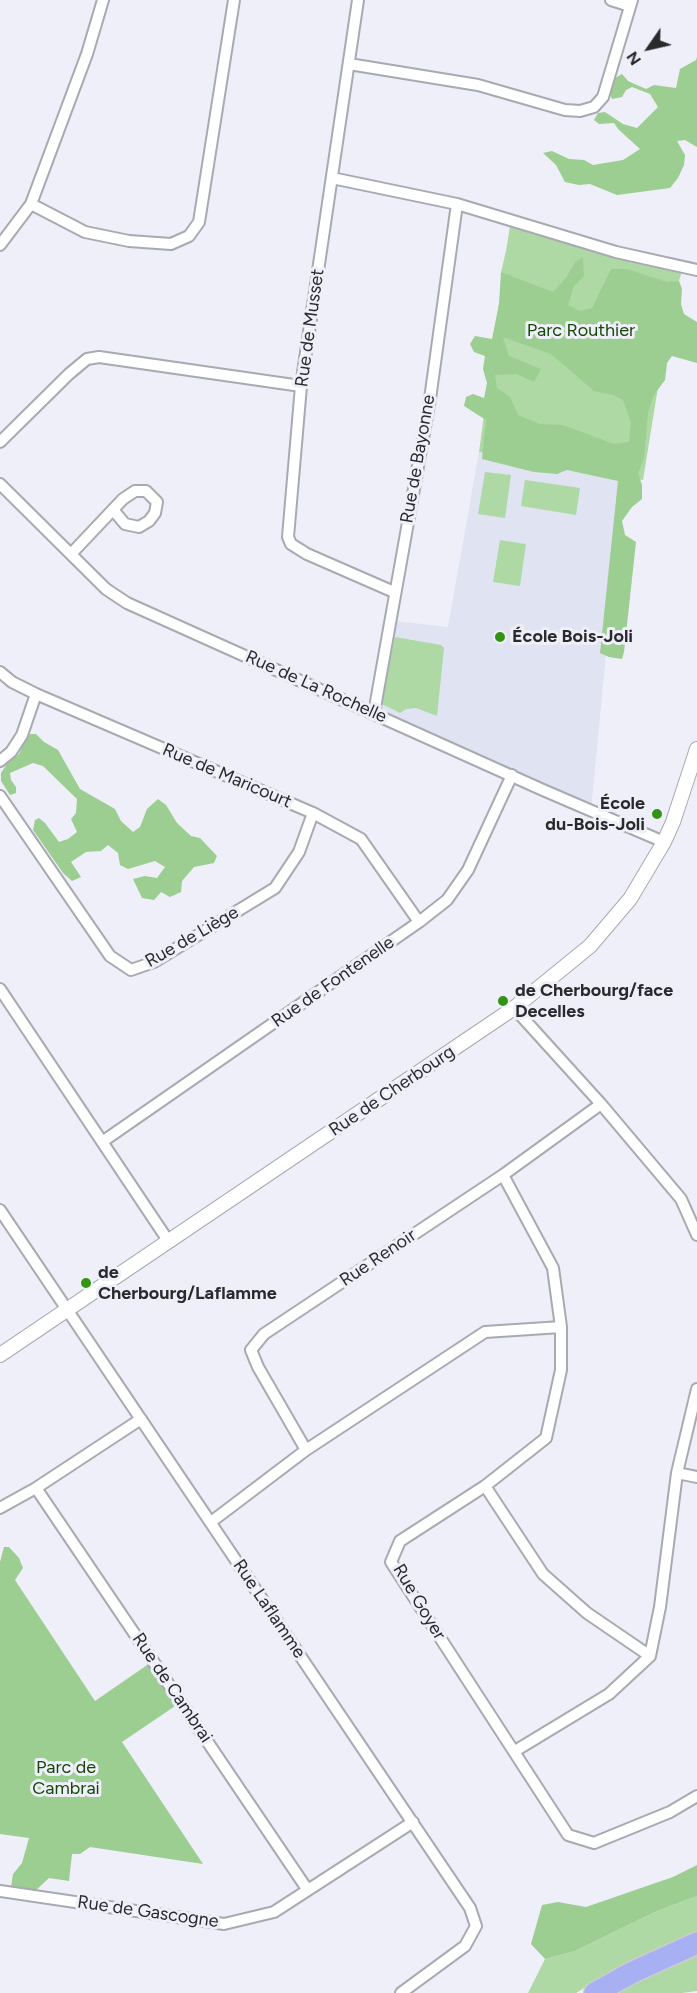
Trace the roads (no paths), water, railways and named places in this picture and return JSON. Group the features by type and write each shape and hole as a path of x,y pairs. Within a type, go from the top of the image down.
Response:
{"highway":[{"path":"595,1993 697,1943"}],"street":[{"path":"0,245 31,204 87,54 103,0"},
{"path":"31,204 85,232 129,241 171,244 189,236 199,222 234,0"},
{"name":"Rue de Musset","path":"358,0 301,386 288,537 298,549 394,592"},
{"path":"349,64 478,85 565,110 580,111 594,107 603,97 631,3 611,0"},
{"path":"332,178 457,204 616,252 697,270"},
{"name":"Rue de Bayonne","path":"374,713 430,399 457,204"},
{"path":"0,442 87,359 99,357 301,386"},
{"name":"Rue de La Rochelle","path":"0,484 106,590 127,603 664,842"},
{"path":"70,554 114,511"},
{"name":"Rue de Maricourt","path":"0,672 12,682 36,694 313,813 361,839 419,922"},
{"path":"0,762 11,752 22,735 36,694"},
{"name":"Rue de Cherbourg","path":"0,1355 514,1008 590,946 630,899 664,842 697,749"},
{"name":"Rue de Fontenelle","path":"102,1142 419,922 447,900 468,870 512,776"},
{"name":"Rue de Liège","path":"0,796 110,956 131,970 154,962 275,888 299,852 313,813"},
{"path":"0,989 168,1242"},
{"path":"514,1008 601,1104 681,1199 697,1235"},
{"name":"Rue Renoir","path":"306,1450 258,1367 252,1350 264,1334 503,1175 601,1104"},
{"name":"Rue Goyer","path":"503,1175 553,1268 561,1327 561,1370 546,1438 485,1486 400,1541 391,1562 568,1835 594,1843 670,1812 697,1796"},
{"name":"Rue Laflamme","path":"0,1210 470,1908 476,1926 465,1946 402,1993"},
{"path":"211,1522 306,1450 485,1332 561,1327"},
{"path":"514,1751 609,1694 650,1656 660,1608 677,1473 697,1389"},
{"path":"0,1509 141,1419"},
{"path":"677,1473 697,1477"},
{"path":"485,1486 543,1574 587,1613 650,1656"},
{"name":"Rue de Cambrai","path":"36,1488 307,1889"},
{"name":"Rue de Gascogne","path":"0,1891 224,1924 274,1912 413,1822"}],"place":[{"name":"École Bois-Joli","path":"500,637"},
{"name":"École du-Bois-Joli","path":"657,814"},
{"name":"de Cherbourg/face Decelles","path":"503,1001"},
{"name":"de Cherbourg/Laflamme","path":"86,1283"}],"park label":[{"name":"Parc Routhier","path":"581,331"},
{"name":"Parc de Cambrai","path":"66,1778"}]}
